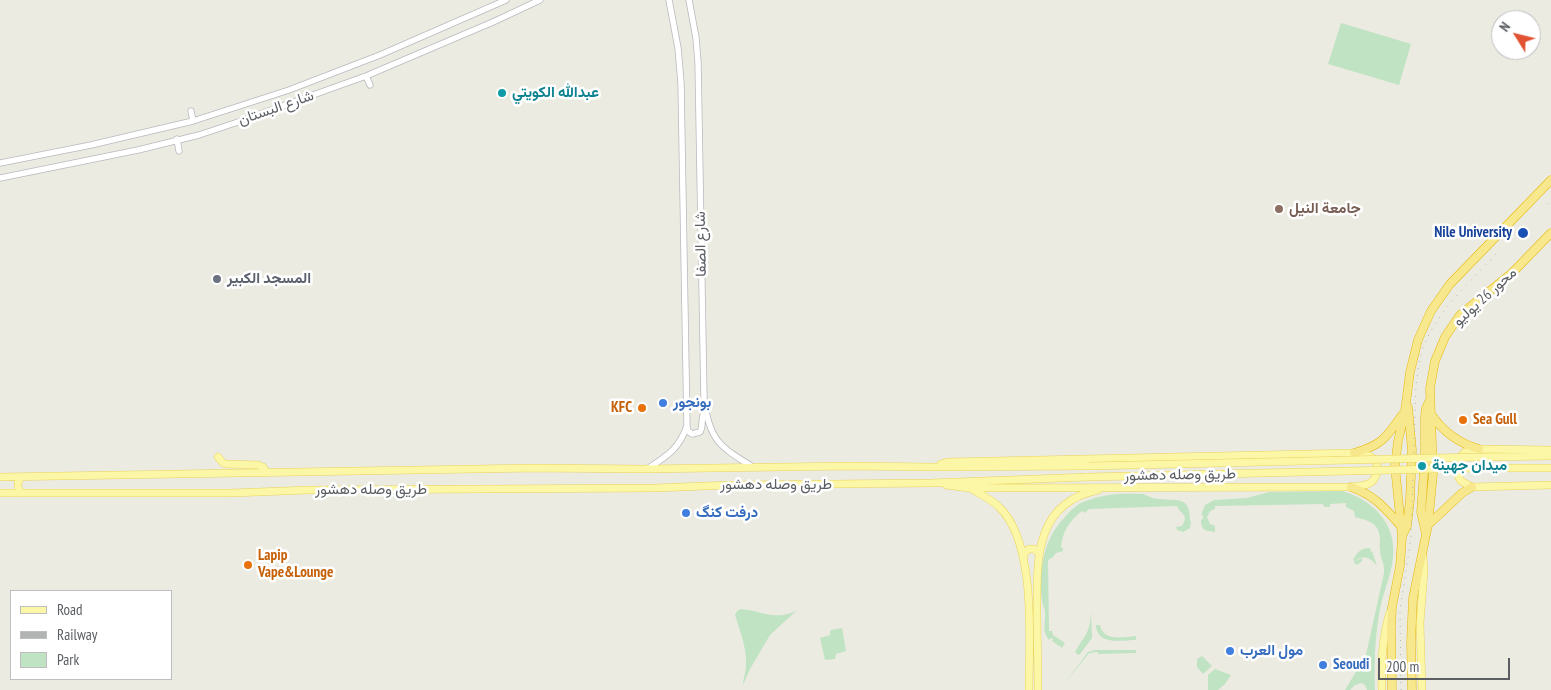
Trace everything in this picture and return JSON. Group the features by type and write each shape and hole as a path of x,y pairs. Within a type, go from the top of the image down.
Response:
{"highway":[{"name":"محور 26 يوليو","path":"1392,690 1390,628 1400,566 1402,537 1395,466 1410,372 1418,340 1440,297 1461,272 1551,180"},
{"name":"محور 26 يوليو","path":"1412,690 1411,642 1413,598 1428,526 1433,474 1430,388 1435,361 1452,325 1470,306 1512,273 1551,233"},
{"name":"محور 26 يوليو","path":"1402,537 1407,526 1410,500 1412,450 1407,395"},
{"name":"محور 26 يوليو","path":"1426,536 1421,512 1425,467 1426,408 1430,400"},
{"path":"1354,453 1384,440 1405,411"},
{"path":"1431,414 1442,428 1455,439 1479,449"},
{"path":"1351,487 1372,496 1386,508 1400,525"},
{"path":"1428,526 1472,487"}],"main road":[{"path":"1551,450 1479,449 1462,454 1456,466 1459,478 1465,484 1472,487 1551,485"},
{"path":"931,483 970,488 1351,487 1368,484 1375,478 1377,472 1377,466 1370,456 1354,453 949,462 934,467"},
{"name":"طريق وصله دهشور","path":"0,477 534,468 934,467 1551,456"},
{"path":"218,457 221,462 226,464 258,464 267,473"},
{"name":"طريق وصله دهشور","path":"0,493 222,493 310,490 655,488 731,485 931,483 1323,471 1551,468"},
{"path":"20,477 18,483 21,493"},
{"path":"1038,690 1037,576 1038,553 1043,535 1055,515 1065,505 1083,494 1113,487"},
{"path":"970,488 988,498 1000,508 1016,531 1024,556 1028,614 1029,690"},
{"path":"1024,556 1026,551 1032,548 1038,553"},
{"path":"1422,550 1424,571 1420,623 1422,690"},
{"path":"1382,690 1383,638 1392,607"}],"street":[{"name":"شارع البستان","path":"0,164 193,121 289,90 355,65 506,0"},
{"name":"شارع البستان","path":"0,178 122,153 235,123 366,76 494,22 540,0"},
{"name":"شارع الصفا","path":"647,469 676,448 683,438 687,426 681,83 678,48 669,0"},
{"name":"شارع الصفا","path":"689,0 698,62 705,411 709,427 717,441 730,453 753,467"},
{"path":"366,76 370,85"},
{"path":"191,111 193,121"},
{"path":"177,139 179,151"},
{"path":"36,148 38,156"},
{"path":"687,426 688,431 692,434 700,432 702,417 705,411"}],"green space":[{"path":"1341,23 1411,44 1399,85 1328,64"},
{"path":"1342,491 1364,500 1381,515 1391,534 1393,546 1392,565 1380,607 1378,623 1375,652 1375,690 1367,690 1365,685 1361,683 1355,685 1350,690 1345,690 1366,655 1384,573 1380,553 1379,532 1375,525 1355,517 1354,511 1346,507 1346,503 1330,504 1330,507 1324,507 1323,504 1215,506 1215,509 1210,511 1207,517 1210,524 1215,526 1215,532 1204,529 1201,523 1203,515 1201,515 1205,505 1214,500 1247,498 1269,492"},
{"path":"1143,494 1155,498 1182,501 1188,507 1191,521 1190,528 1183,532 1177,530 1176,527 1182,526 1185,520 1177,506 1089,509 1085,513 1082,511 1077,515 1065,532 1061,548 1063,548 1063,551 1056,553 1048,560 1049,631 1052,631 1053,635 1065,643 1062,648 1052,641 1053,639 1049,640 1044,630 1045,611 1042,601 1041,577 1044,555 1052,535 1070,512 1083,502 1107,495"},
{"path":"1371,549 1370,552 1372,551 1377,566 1373,561 1365,557 1362,557 1355,561 1362,558 1362,561 1357,565 1354,563 1353,560 1359,552"},
{"path":"741,609 774,615 788,614 796,611 770,635 743,685 746,659 743,640 735,615"},
{"path":"1091,611 1092,638 1078,655 1075,652 1085,637"},
{"path":"1096,625 1100,625 1105,634 1110,636 1136,636 1136,640 1117,641 1105,639 1097,632"},
{"path":"842,628 846,651 836,654 835,659 825,660 820,638 830,635 831,630"},
{"path":"1095,650 1136,650 1136,653 1089,653 1065,683 1088,652"},
{"path":"1202,656 1212,666 1203,674 1197,667 1197,659"},
{"path":"1215,669 1231,675 1218,690 1208,690 1208,675"}],"railway":[{"path":"1547,204 1551,200"},
{"path":"1401,690 1400,610 1411,538 1416,385 1420,358 1431,330 1439,318 1457,295 1498,252"}],"place":[{"name":"عبدالله الكويتي","path":"502,93"},
{"name":"جامعة النيل","path":"1279,209"},
{"name":"Nile University","path":"1523,233"},
{"name":"المسجد الكبير","path":"217,279"},
{"name":"بونجور","path":"663,403"},
{"name":"KFC","path":"642,408"},
{"name":"Sea Gull","path":"1463,420"},
{"name":"ميدان جهينة","path":"1422,466"},
{"name":"درفت كنگ","path":"686,513"},
{"name":"Lapip Vape&Lounge","path":"248,565"},
{"name":"مول العرب","path":"1230,651"},
{"name":"Seoudi","path":"1323,665"}]}
